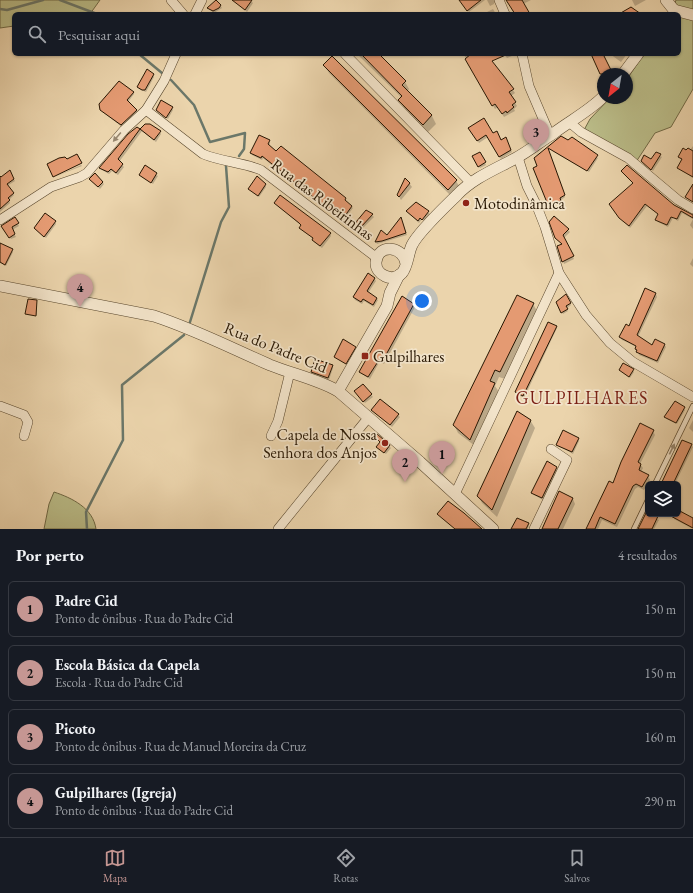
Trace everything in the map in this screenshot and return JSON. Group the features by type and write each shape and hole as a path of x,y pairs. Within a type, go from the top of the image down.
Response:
{"street":[{"path":"171,0 181,12"},
{"path":"195,12 202,0"},
{"path":"499,0 504,12"},
{"path":"666,0 672,12"},
{"path":"681,13 693,15"},
{"path":"0,220 51,187 87,173 124,130 146,110 164,81 175,56"},
{"path":"347,56 471,183"},
{"path":"522,56 529,86 550,135"},
{"path":"628,68 636,56"},
{"path":"338,391 386,306 390,293 406,264 412,244 458,193 471,183 518,157 597,101"},
{"name":"Rua das Ribeirinhas","path":"146,110 203,154 213,159 246,164 261,170 377,258"},
{"path":"569,122 581,132 628,158 678,200 693,210"},
{"path":"518,157 527,186 542,221 560,273 586,314 610,343 633,362 693,397"},
{"path":"390,293 377,267 377,258 387,249 396,249 412,244"},
{"path":"396,249 403,255 406,264"},
{"path":"455,494 560,273"},
{"path":"382,275 390,278 399,275"},
{"name":"Rua do Padre Cid","path":"0,286 154,316 290,372 328,385 338,391 494,529"},
{"path":"271,436 278,421 290,372"},
{"path":"0,406 24,414 28,422 24,436"},
{"path":"278,529 368,418"},
{"path":"534,529 567,460 551,449"}],"lane":[{"path":"657,481 693,406"},
{"path":"634,529 645,506"}],"green space":[{"path":"0,0 100,0 91,12 12,12 12,26 0,28"},
{"path":"676,0 693,0 693,89 671,127 655,133 636,162 584,130 590,119 604,104 633,104 633,70 643,56 681,56 681,12 672,12"},
{"path":"54,492 68,497 81,505 91,515 96,529 44,529 49,504"}],"building":[{"path":"216,0 221,5 219,8 213,11 207,8"},
{"path":"232,0 252,0 245,10"},
{"path":"459,0 481,0 467,11"},
{"path":"506,0 522,0 529,12 514,12"},
{"path":"631,7 638,12 622,12"},
{"path":"332,56 457,180 448,190 323,65"},
{"path":"363,56 381,56 406,81 402,85 432,115 423,125 398,100 402,96"},
{"path":"469,56 503,56 492,61 514,89 509,92 516,102 512,105 514,107 507,113 506,111 502,114 495,104 492,106 465,59"},
{"path":"592,56 604,56 610,68 597,68"},
{"path":"147,69 154,74 145,90 142,90 137,87"},
{"path":"119,81 134,92 127,100 137,110 121,125 100,110 99,104"},
{"path":"161,100 173,107 166,118 156,110"},
{"path":"484,118 493,133 497,131 501,140 506,137 511,150 499,157 486,135 477,141 468,128"},
{"path":"145,124 150,124 161,131 154,140 140,129"},
{"path":"137,127 140,129 118,159 123,164 116,173 111,169 108,172 99,168 128,134"},
{"path":"259,135 270,140 268,144 276,151 281,146 346,198 345,200 352,206 342,220 262,156 261,158 250,153"},
{"path":"561,136 568,140 572,137 598,155 587,171 548,148 565,195 560,198 561,201 548,205 533,168 537,166 534,158"},
{"path":"683,148 686,150 688,148 693,151 693,177 677,168 682,159 678,157"},
{"path":"480,152 486,162 478,167 472,156"},
{"path":"656,152 661,154 651,170 641,161 644,155 651,159"},
{"path":"77,154 82,163 53,177 47,164 59,158 65,157 67,159"},
{"path":"145,165 157,173 151,183 139,175"},
{"path":"627,165 674,205 693,215 693,218 681,211 677,219 671,217 667,225 655,220 658,214 645,204 629,226 619,218 609,204 633,183 621,171"},
{"path":"10,170 14,179 7,184 14,193 8,198 10,200 0,209 0,176 1,177"},
{"path":"95,173 103,182 98,187 89,179"},
{"path":"257,176 266,184 258,196 248,189"},
{"path":"405,178 410,183 399,197 397,195"},
{"path":"693,184 693,202 685,197"},
{"path":"280,195 331,233 320,246 312,240 313,238 299,228 301,225 299,223 274,203"},
{"path":"416,202 429,211 422,220 420,218 418,221 406,211"},
{"path":"366,210 373,214 361,227 356,222"},
{"path":"45,213 56,221 44,237 34,228"},
{"path":"554,216 569,229 563,235 574,256 562,262 557,246 562,244 555,238 549,222"},
{"path":"15,217 19,223 12,227 15,234 9,238 1,226"},
{"path":"401,217 406,233 375,242 381,230 387,235"},
{"path":"0,243 13,249 5,265 0,262"},
{"path":"368,273 375,278 367,291 377,298 373,305 363,299 361,302 353,297"},
{"path":"645,288 656,293 637,335 652,345 655,339 665,344 657,361 636,352 636,346 619,337 626,324 629,326"},
{"path":"566,294 571,303 566,306 568,309 561,313 556,302"},
{"path":"517,295 534,303 500,372 495,370 490,381 495,383 470,440 453,425"},
{"path":"402,296 414,304 382,362 379,360 368,377 359,372"},
{"path":"28,299 37,300 36,316 25,314"},
{"path":"548,322 557,326 523,396 515,392"},
{"path":"343,339 356,347 346,364 334,357"},
{"path":"315,359 333,365 328,378 311,372"},
{"path":"623,363 634,369 629,377 619,370"},
{"path":"363,384 372,394 363,402 354,391"},
{"path":"380,399 399,414 390,425 371,410"},
{"path":"675,401 685,407 676,423 664,417"},
{"path":"517,411 531,420 492,510 477,496"},
{"path":"640,423 654,430 638,462 641,464 639,470 649,475 642,487 636,484 633,486 615,524 600,517 595,529 586,529 609,481 613,483 621,462"},
{"path":"563,430 579,438 572,452 556,445"},
{"name":"Capela de Nossa Senhora dos Anjos","path":"377,434 390,445 384,453 376,447 380,442 375,437"},
{"path":"682,440 692,444 674,481 662,481"},
{"path":"547,461 557,467 542,498 531,493"},
{"path":"559,491 573,498 558,529 542,529"},
{"path":"448,501 482,529 455,529 437,514"},
{"path":"681,512 693,518 693,528 673,517 681,517"},
{"path":"645,515 645,517 658,517 652,529 638,529"},
{"path":"517,518 529,523 526,529 511,529"}],"waterway":[{"path":"0,9 7,10 43,0"},
{"path":"60,0 92,12"},
{"path":"141,56 162,73"},
{"path":"171,80 194,105 210,142 245,133 244,149 239,156"},
{"path":"190,322 221,222 229,207 226,166"},
{"path":"87,529 86,512 123,440 122,385 184,335"}],"place":[{"name":"Picoto","path":"536,152"},
{"name":"Motodinâmica","path":"466,203"},
{"name":"Gulpilhares (Igreja)","path":"80,307"},
{"name":"Gulpilhares","path":"365,356"},
{"name":"Capela de Nossa Senhora dos Anjos","path":"385,443"},
{"name":"Padre Cid","path":"442,474"},
{"name":"Escola Básica da Capela","path":"405,482"}],"district":[{"name":"GULPILHARES","path":"582,398"}]}
